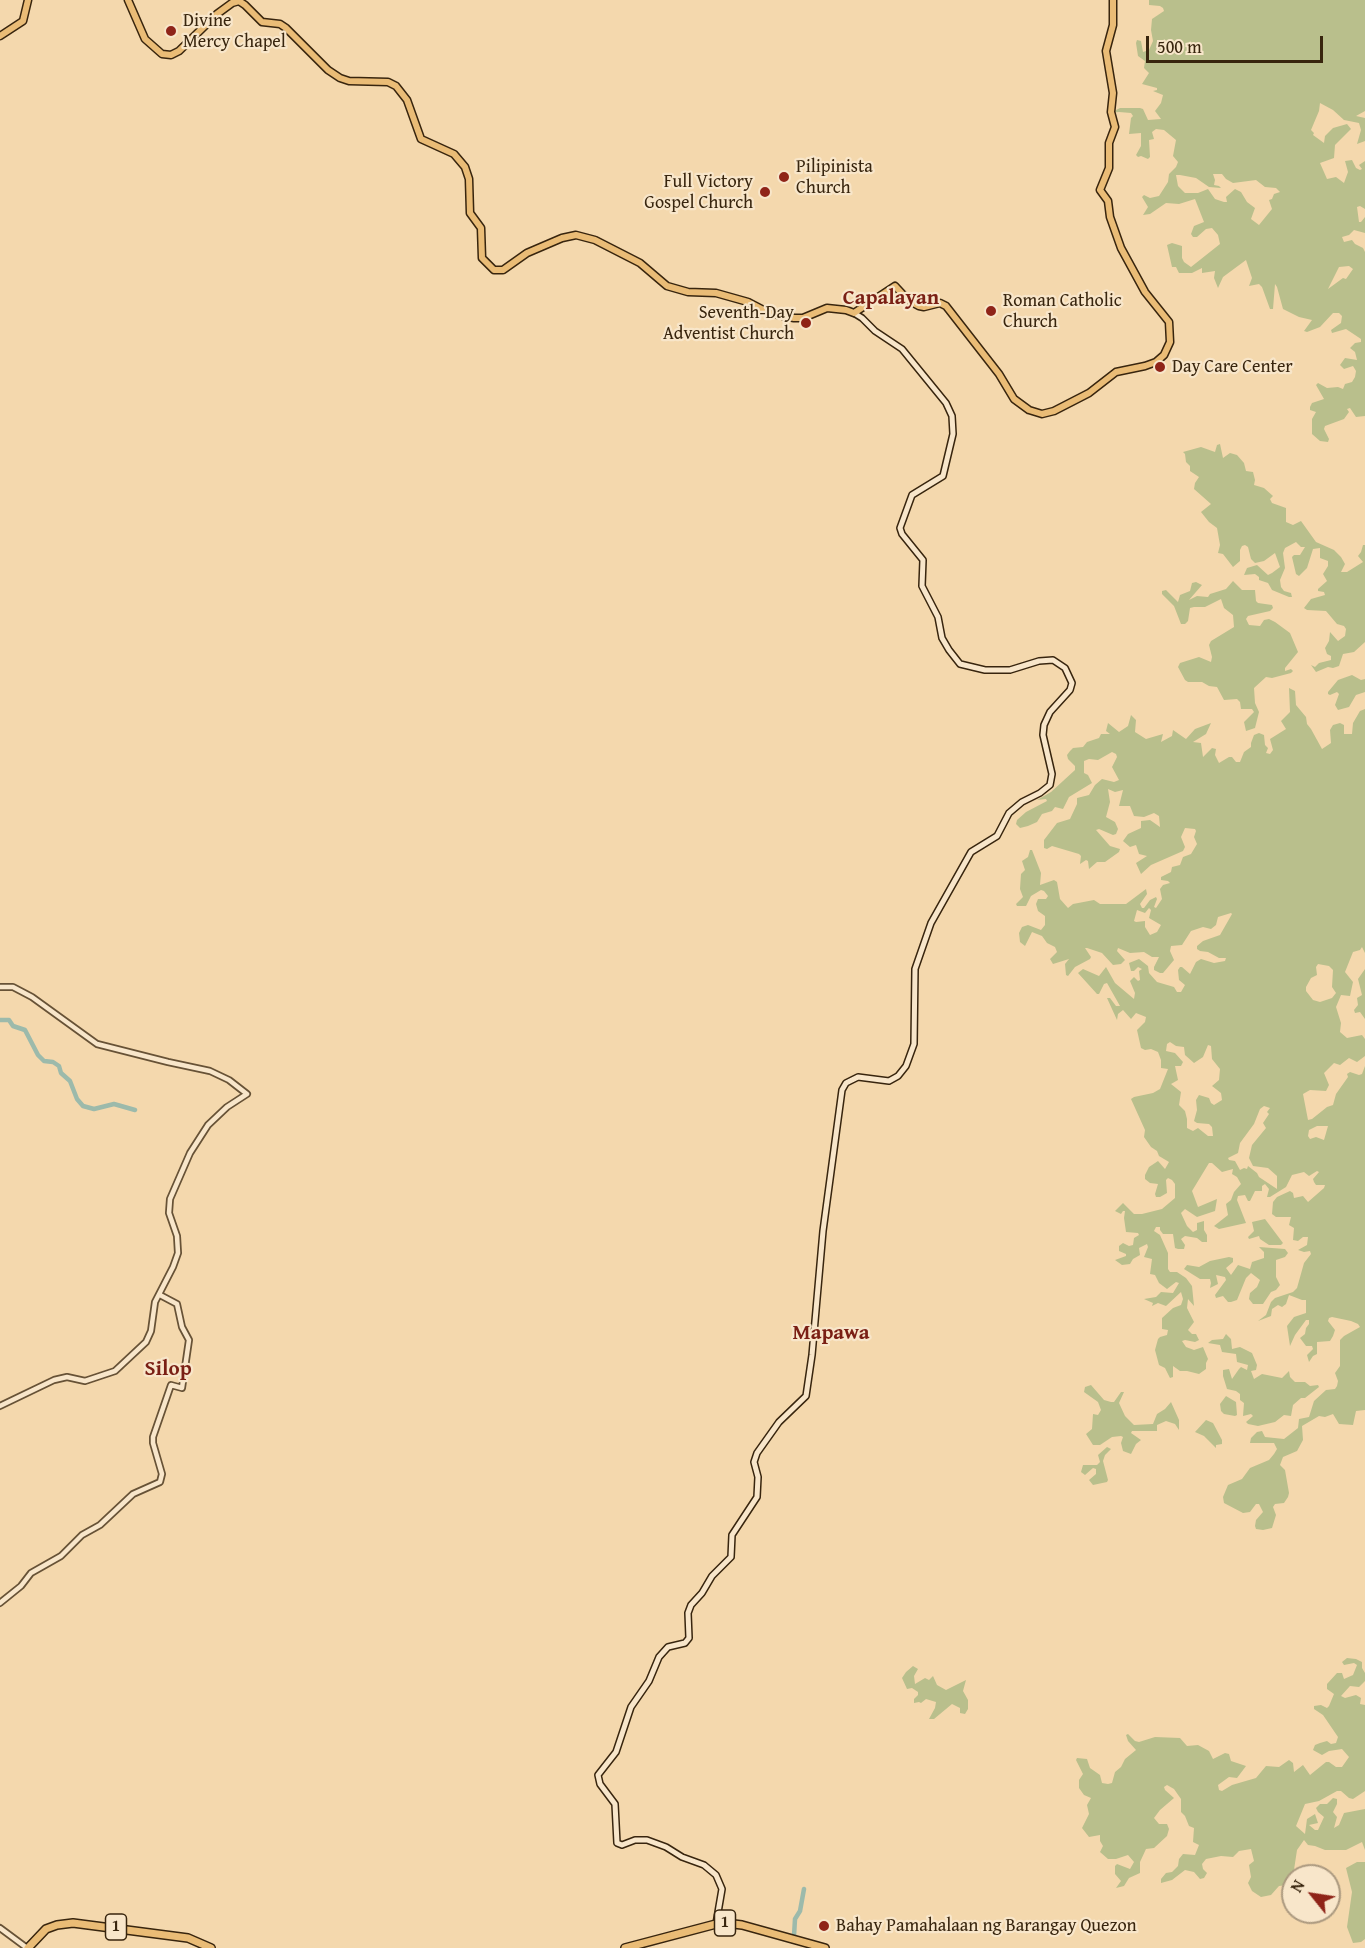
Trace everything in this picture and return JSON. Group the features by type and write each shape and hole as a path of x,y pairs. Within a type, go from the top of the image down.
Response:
{"highway":[{"name":"1","path":"27,1948 46,1929 73,1923 188,1938 211,1948"},
{"name":"1","path":"625,1948 716,1924 742,1925 825,1948"}],"main road":[{"path":"0,36 23,21 28,0"},
{"path":"128,0 145,39 165,55 179,51 217,14 232,3 241,2 262,22 280,24 286,28 337,77 349,81 388,82 400,88 407,100 421,139 448,151 464,165 469,179 470,213 481,228 481,255 484,263 494,270 506,269 527,253 562,238 581,236 595,240 640,263 663,284 688,292 716,293 748,302 769,313 794,318 803,318 827,308 857,310 895,286 908,300 919,306 938,303 946,306 999,375 1014,399 1022,406 1037,413 1054,411 1089,393 1116,372 1148,365 1164,355 1170,338 1169,322 1147,296 1121,248 1110,217 1108,201 1100,189 1109,168 1109,143 1115,127 1111,112 1113,93 1106,51 1113,25 1113,0"},
{"path":"716,1924 722,1889 716,1875 704,1865 682,1857 647,1839 635,1840 622,1845 618,1843 615,1804 600,1784 598,1775 616,1752 631,1707 649,1681 659,1657 668,1647 685,1643 689,1638 688,1615 691,1605 702,1593 712,1576 731,1557 732,1535 757,1497 758,1477 754,1462 757,1453 776,1425 806,1396 812,1358 823,1231 842,1090 846,1083 858,1077 889,1081 898,1076 906,1066 914,1044 915,969 933,918 971,852 998,836 1009,813 1050,785 1052,774 1044,725 1050,712 1070,690 1072,683 1065,668 1053,660 1039,660 1010,670 985,670 960,664 942,638 938,617 922,586 923,560 902,534 900,528 912,495 943,476 953,433 952,416 946,403 904,351 875,331 857,310"}],"street":[{"path":"0,987 13,987 32,997 97,1044 210,1071 229,1080 247,1094 215,1117 189,1156 169,1204 170,1220 177,1236 178,1253 154,1305 148,1340 118,1369 85,1381 67,1377 54,1380 0,1406"},
{"path":"0,1603 21,1586 31,1574 61,1556 82,1535 100,1525 133,1494 160,1482 162,1474 153,1437 171,1385 182,1388 189,1340 182,1327 178,1306 173,1300 160,1295"},
{"path":"0,1928 27,1948"}],"green space":[{"path":"1149,0 1365,0 1365,111 1356,116 1365,118 1365,141 1357,144 1361,130 1359,123 1344,120 1333,110 1320,103 1311,130 1313,135 1324,143 1325,136 1333,128 1347,124 1351,129 1335,145 1334,158 1320,163 1327,179 1336,177 1344,183 1348,172 1345,161 1352,160 1356,168 1360,170 1362,169 1359,165 1365,161 1365,209 1357,207 1359,222 1365,217 1365,233 1354,230 1342,237 1344,242 1352,240 1365,252 1365,416 1356,417 1350,408 1347,409 1349,412 1344,419 1325,426 1328,442 1320,441 1312,434 1312,419 1316,412 1310,410 1310,407 1312,403 1324,399 1316,385 1318,383 1327,388 1343,389 1345,384 1352,382 1356,371 1353,366 1344,369 1340,365 1345,358 1357,360 1355,352 1350,348 1355,343 1361,342 1361,339 1346,329 1332,333 1331,330 1341,323 1342,316 1339,313 1333,313 1320,327 1304,331 1312,320 1299,317 1283,309 1275,284 1273,309 1270,309 1262,287 1259,284 1249,286 1252,278 1246,260 1223,277 1218,288 1214,278 1215,271 1202,273 1202,268 1192,273 1179,273 1176,267 1172,267 1167,245 1172,243 1182,246 1182,258 1191,267 1220,244 1218,235 1212,228 1206,229 1197,237 1191,234 1194,226 1204,222 1195,199 1179,204 1166,203 1150,214 1143,215 1148,207 1142,197 1144,195 1150,198 1159,196 1168,182 1169,174 1176,167 1178,162 1173,156 1176,140 1164,130 1156,129 1152,132 1154,139 1149,140 1150,157 1148,159 1138,157 1136,155 1141,146 1141,133 1129,134 1133,116 1131,113 1110,113 1120,108 1140,108 1143,109 1148,120 1161,119 1155,111 1163,95 1153,91 1157,88 1142,84 1149,73 1144,68 1145,61 1138,56 1136,43 1137,40 1141,41 1143,52 1149,50 1153,41 1152,19 1164,11 1160,6 1149,5","holes":["1213,174 1222,174 1233,183 1256,180 1265,187 1276,188 1280,192 1274,194 1269,200 1272,209 1259,225 1251,219 1255,208 1247,202 1241,192 1235,189 1226,197 1227,202 1215,199 1208,189 1198,193 1185,193 1178,186 1176,175 1196,178 1209,187 1221,188 1214,185","1349,266 1353,269 1346,279 1343,278 1328,289 1339,267"]},
{"path":"1220,444 1223,458 1230,453 1237,455 1244,463 1246,471 1253,472 1254,485 1264,488 1273,496 1270,499 1272,503 1286,508 1286,522 1293,525 1301,521 1316,542 1334,550 1341,557 1345,564 1341,572 1347,572 1363,562 1358,556 1365,545 1365,642 1354,652 1343,654 1339,666 1328,667 1316,672 1311,665 1315,667 1319,663 1331,660 1325,648 1330,632 1338,641 1345,636 1346,629 1337,624 1326,611 1304,608 1311,599 1325,595 1318,589 1327,581 1323,574 1328,561 1320,558 1320,548 1313,549 1307,568 1299,576 1296,574 1292,557 1300,555 1305,547 1301,547 1296,542 1285,548 1283,553 1285,568 1280,580 1281,587 1284,591 1291,593 1292,597 1272,590 1268,583 1259,580 1255,574 1244,575 1247,568 1257,565 1268,575 1272,573 1280,567 1275,553 1264,561 1255,563 1251,559 1248,547 1242,546 1240,561 1233,567 1223,554 1218,553 1220,545 1217,528 1201,512 1211,504 1194,489 1199,477 1190,471 1183,452 1201,447 1215,452 1217,445"},
{"path":"1233,581 1242,590 1255,590 1258,603 1272,605 1273,608 1270,611 1248,616 1246,619 1249,625 1260,626 1264,620 1269,619 1275,622 1290,633 1298,652 1285,668 1285,671 1291,669 1293,671 1291,673 1272,678 1266,677 1254,688 1255,703 1259,712 1255,728 1246,731 1244,722 1254,712 1252,709 1241,709 1237,699 1224,700 1217,687 1202,682 1188,682 1178,667 1180,663 1199,657 1211,662 1209,645 1211,641 1234,627 1233,615 1224,608 1221,599 1205,607 1190,608 1188,621 1181,624 1174,606 1162,594 1162,591 1166,590 1178,602 1180,595 1190,591 1192,583 1196,582 1202,585 1189,600 1197,596 1208,597 1210,594 1226,589"},
{"path":"1352,675 1361,680 1365,679 1365,692 1356,695 1349,707 1338,710 1335,705 1339,694 1337,692 1330,695 1328,692 1338,680"},
{"path":"1289,688 1295,691 1296,705 1306,717 1307,724 1322,749 1331,743 1330,730 1333,725 1340,723 1344,725 1344,734 1352,734 1353,723 1360,711 1365,709 1365,953 1362,947 1353,952 1345,972 1353,982 1350,996 1341,995 1336,1007 1341,1023 1340,1032 1347,1038 1362,1035 1365,1039 1365,1056 1357,1062 1349,1058 1340,1065 1334,1063 1324,1073 1329,1085 1326,1091 1310,1090 1303,1094 1308,1120 1312,1119 1333,1105 1336,1094 1348,1077 1347,1074 1350,1072 1362,1074 1365,1066 1365,1410 1356,1411 1353,1425 1339,1424 1333,1414 1325,1417 1319,1416 1302,1426 1303,1440 1297,1451 1283,1457 1280,1465 1285,1470 1288,1497 1284,1503 1275,1504 1273,1507 1276,1515 1272,1528 1263,1530 1256,1529 1255,1526 1256,1520 1263,1512 1259,1504 1256,1504 1250,1512 1243,1513 1224,1503 1223,1497 1228,1485 1242,1479 1250,1468 1269,1460 1277,1449 1274,1443 1250,1443 1251,1438 1257,1432 1262,1431 1265,1437 1284,1439 1298,1428 1299,1419 1309,1417 1314,1401 1326,1390 1335,1389 1338,1381 1335,1373 1340,1366 1340,1340 1360,1327 1351,1321 1329,1318 1328,1321 1335,1330 1333,1336 1330,1341 1317,1342 1317,1354 1309,1362 1307,1355 1313,1349 1312,1346 1306,1346 1300,1338 1305,1334 1309,1320 1306,1320 1295,1335 1290,1346 1287,1326 1294,1317 1306,1313 1306,1300 1289,1295 1286,1304 1282,1307 1278,1305 1272,1309 1271,1316 1258,1321 1266,1315 1275,1298 1293,1292 1297,1288 1304,1263 1311,1254 1310,1251 1298,1250 1307,1245 1308,1237 1303,1237 1298,1241 1293,1240 1294,1228 1289,1225 1291,1217 1276,1217 1272,1214 1273,1202 1277,1197 1290,1191 1294,1198 1303,1196 1308,1202 1325,1185 1316,1185 1314,1182 1313,1179 1319,1172 1317,1171 1309,1176 1304,1172 1292,1175 1286,1187 1270,1197 1267,1197 1269,1189 1265,1184 1262,1186 1262,1191 1255,1191 1250,1201 1245,1195 1238,1196 1237,1200 1246,1223 1219,1229 1214,1226 1228,1215 1226,1204 1241,1184 1232,1174 1233,1169 1222,1172 1209,1163 1192,1191 1198,1207 1217,1199 1215,1211 1197,1217 1185,1209 1181,1213 1187,1226 1193,1232 1197,1230 1197,1223 1204,1221 1207,1242 1185,1236 1181,1239 1185,1245 1184,1249 1178,1249 1175,1248 1173,1234 1163,1234 1160,1227 1156,1227 1154,1231 1160,1235 1168,1253 1168,1269 1186,1278 1192,1286 1194,1306 1188,1299 1187,1308 1194,1322 1188,1330 1196,1334 1199,1340 1182,1341 1186,1347 1194,1350 1203,1347 1208,1359 1206,1369 1199,1374 1180,1371 1173,1366 1173,1377 1170,1378 1165,1368 1159,1365 1155,1350 1158,1339 1167,1335 1168,1330 1162,1329 1162,1318 1173,1308 1181,1305 1183,1299 1181,1292 1166,1306 1158,1303 1152,1306 1153,1303 1144,1299 1156,1297 1161,1292 1173,1293 1179,1283 1176,1282 1167,1289 1159,1283 1155,1275 1150,1274 1152,1259 1144,1257 1147,1244 1139,1248 1140,1255 1130,1264 1122,1265 1115,1260 1126,1256 1119,1251 1119,1246 1123,1243 1133,1245 1134,1238 1139,1235 1126,1232 1125,1211 1121,1214 1115,1211 1123,1203 1134,1214 1142,1214 1162,1209 1175,1198 1175,1184 1172,1180 1168,1178 1166,1180 1167,1193 1156,1197 1158,1184 1150,1183 1145,1179 1149,1167 1158,1161 1165,1169 1169,1162 1159,1156 1144,1137 1145,1130 1131,1099 1160,1089 1168,1069 1161,1068 1158,1052 1141,1048 1137,1030 1145,1022 1146,1017 1136,1013 1131,1019 1123,1010 1118,1014 1117,1020 1107,998 1110,998 1116,1006 1120,1006 1107,983 1097,994 1078,973 1083,969 1099,976 1106,967 1115,983 1134,999 1135,993 1130,981 1134,977 1140,980 1139,971 1142,969 1138,967 1131,971 1129,963 1139,959 1148,966 1149,973 1157,982 1174,987 1177,992 1181,992 1185,985 1179,980 1180,967 1190,974 1196,962 1201,959 1214,963 1225,961 1226,958 1219,958 1208,952 1200,951 1197,946 1203,941 1220,935 1232,914 1218,917 1216,925 1211,929 1203,927 1191,931 1182,945 1171,946 1170,951 1174,960 1163,973 1154,970 1159,957 1152,957 1144,952 1130,953 1118,948 1117,951 1125,960 1121,964 1113,965 1102,953 1085,948 1090,959 1075,967 1068,976 1065,964 1069,959 1053,964 1050,959 1057,952 1055,947 1047,943 1042,936 1032,932 1025,946 1020,942 1019,933 1022,927 1028,925 1041,930 1045,925 1045,916 1038,911 1036,904 1038,899 1046,899 1048,896 1044,891 1041,890 1031,896 1026,906 1016,904 1023,897 1020,889 1021,874 1025,870 1022,861 1028,857 1030,850 1032,850 1041,873 1040,885 1054,880 1057,882 1060,899 1068,908 1073,904 1094,900 1100,904 1126,904 1146,889 1147,894 1140,904 1142,908 1156,897 1154,907 1156,908 1162,899 1160,889 1163,885 1170,883 1161,880 1161,877 1171,872 1172,867 1180,865 1183,857 1191,854 1197,844 1194,837 1196,831 1185,828 1181,837 1185,847 1183,851 1151,865 1141,874 1136,863 1147,856 1139,854 1136,845 1130,847 1123,841 1128,834 1141,828 1141,821 1150,820 1160,827 1159,816 1154,813 1144,817 1134,816 1130,806 1119,806 1123,790 1115,792 1108,789 1110,802 1106,817 1115,822 1118,829 1113,835 1099,829 1096,830 1110,846 1120,849 1119,852 1105,862 1097,862 1089,869 1088,861 1080,864 1079,854 1052,846 1044,848 1044,840 1057,823 1070,819 1077,804 1077,798 1089,795 1102,779 1114,782 1119,780 1112,767 1117,757 1112,752 1098,760 1084,761 1084,773 1088,775 1092,783 1069,797 1063,809 1055,807 1052,811 1042,814 1037,822 1028,826 1020,828 1016,824 1026,812 1047,801 1046,799 1037,800 1051,792 1075,770 1075,766 1068,759 1067,755 1070,751 1073,748 1083,747 1087,742 1099,738 1101,734 1110,734 1106,731 1108,723 1119,732 1128,726 1131,715 1136,720 1135,732 1146,739 1163,734 1161,742 1172,736 1173,730 1186,739 1195,729 1211,723 1206,734 1193,742 1201,743 1203,757 1212,748 1216,749 1215,755 1219,763 1229,757 1240,762 1244,752 1251,747 1254,735 1259,733 1264,735 1265,745 1268,748 1266,753 1270,754 1273,750 1270,739 1286,729 1281,721 1290,712","holes":["1149,908 1151,910 1149,918 1161,925 1157,932 1150,935 1145,927 1145,921 1134,921 1137,910 1145,913","1318,964 1329,966 1333,970 1332,987 1336,993 1332,998 1320,1002 1313,1000 1306,991 1311,978 1317,975","1170,1042 1184,1047 1185,1055 1194,1063 1203,1057 1208,1045 1211,1046 1212,1059 1220,1069 1219,1080 1212,1086 1221,1093 1222,1100 1214,1105 1209,1098 1199,1095 1196,1100 1197,1110 1194,1121 1209,1124 1212,1127 1213,1136 1208,1136 1198,1128 1193,1131 1187,1128 1185,1111 1179,1105 1181,1092 1171,1084 1178,1080 1175,1066 1181,1066 1183,1062 1175,1053 1166,1051 1167,1044","1264,1106 1270,1108 1263,1123 1266,1128 1252,1145 1249,1158 1253,1166 1268,1168 1277,1176 1277,1189 1248,1166 1247,1169 1240,1170 1235,1161 1228,1158 1238,1153 1240,1143 1254,1124 1260,1109","1317,1126 1328,1126 1324,1140 1316,1137 1310,1139 1309,1130"]},
{"path":"1365,969 1365,1019 1360,1012 1355,1013 1354,1010 1358,1005 1357,998 1362,995 1358,979"},
{"path":"1265,1219 1283,1243 1281,1245 1269,1245 1259,1236 1249,1239 1248,1237 1254,1231 1252,1222"},
{"path":"1259,1247 1285,1249 1288,1253 1285,1257 1276,1260 1276,1277 1280,1285 1271,1292 1263,1304 1253,1304 1249,1299 1250,1293 1257,1287 1260,1280 1251,1273 1246,1278 1237,1300 1228,1302 1223,1296 1216,1298 1215,1295 1226,1280 1225,1277 1216,1275 1218,1284 1210,1288 1210,1279 1200,1279 1184,1269 1187,1265 1199,1267 1210,1261 1229,1257 1233,1258 1233,1262 1226,1268 1231,1275 1238,1265 1250,1269 1252,1262 1264,1258 1264,1252"},
{"path":"1226,1334 1231,1339 1232,1349 1240,1347 1252,1353 1257,1365 1256,1370 1251,1371 1254,1379 1262,1374 1282,1378 1289,1371 1290,1377 1295,1382 1305,1382 1310,1386 1318,1385 1319,1387 1293,1405 1291,1416 1284,1415 1275,1422 1258,1426 1248,1424 1246,1422 1253,1416 1251,1414 1243,1416 1244,1403 1240,1400 1240,1394 1227,1389 1223,1370 1229,1369 1232,1379 1241,1367 1247,1370 1248,1365 1237,1362 1236,1354 1222,1352 1220,1345 1208,1343 1212,1340 1223,1339"},
{"path":"1091,1385 1104,1400 1111,1402 1114,1402 1121,1392 1124,1392 1119,1403 1125,1416 1134,1425 1153,1424 1157,1414 1171,1402 1179,1420 1179,1430 1175,1424 1166,1421 1157,1425 1157,1431 1132,1431 1131,1433 1141,1440 1131,1454 1123,1451 1121,1443 1123,1437 1121,1436 1112,1437 1100,1445 1093,1445 1086,1434 1092,1429 1093,1414 1098,1415 1101,1410 1098,1402 1084,1392 1085,1387"},
{"path":"1226,1396 1236,1402 1237,1415 1224,1414 1221,1411 1220,1404"},
{"path":"1206,1420 1213,1423 1222,1440 1222,1444 1216,1445 1216,1448 1204,1436 1195,1432"},
{"path":"1107,1447 1111,1449 1103,1461 1108,1480 1093,1485 1089,1480 1096,1474 1096,1469 1093,1468 1085,1475 1081,1472 1083,1465 1097,1465 1100,1462 1098,1455"},
{"path":"1347,1658 1356,1659 1362,1662 1365,1673 1365,1681 1359,1687 1350,1686 1341,1696 1345,1698 1356,1695 1361,1698 1360,1704 1365,1705 1365,1791 1353,1799 1337,1791 1319,1801 1305,1804 1296,1826 1305,1834 1307,1819 1315,1814 1318,1823 1309,1825 1318,1830 1324,1817 1316,1808 1320,1804 1327,1804 1333,1798 1337,1799 1333,1812 1337,1817 1334,1828 1339,1825 1344,1813 1365,1809 1365,1850 1362,1842 1346,1850 1325,1850 1308,1845 1304,1840 1297,1850 1295,1864 1281,1864 1281,1886 1271,1895 1261,1897 1252,1891 1248,1883 1251,1877 1249,1865 1254,1861 1251,1849 1239,1851 1233,1857 1221,1856 1206,1859 1202,1864 1207,1873 1204,1878 1200,1879 1194,1872 1185,1870 1172,1880 1161,1883 1166,1873 1172,1872 1178,1866 1183,1854 1195,1855 1199,1845 1193,1842 1194,1828 1189,1826 1181,1812 1181,1799 1174,1789 1167,1785 1164,1787 1165,1790 1174,1798 1154,1818 1159,1824 1167,1824 1169,1829 1167,1836 1154,1848 1146,1849 1140,1862 1140,1873 1129,1878 1124,1886 1116,1888 1121,1881 1115,1874 1115,1866 1117,1864 1130,1869 1134,1862 1128,1855 1108,1859 1100,1852 1103,1846 1100,1835 1089,1837 1082,1828 1089,1814 1087,1805 1091,1798 1084,1795 1079,1788 1079,1780 1083,1774 1077,1758 1087,1759 1090,1768 1100,1775 1102,1783 1108,1784 1112,1783 1115,1772 1125,1759 1136,1750 1126,1735 1128,1734 1139,1742 1155,1737 1180,1738 1187,1746 1198,1745 1209,1751 1213,1759 1225,1753 1229,1754 1231,1761 1246,1766 1237,1778 1229,1777 1218,1785 1219,1790 1222,1791 1232,1785 1256,1778 1266,1766 1279,1767 1289,1760 1293,1763 1294,1772 1303,1765 1310,1775 1326,1762 1342,1767 1349,1757 1342,1749 1329,1751 1322,1755 1313,1750 1315,1745 1320,1743 1327,1741 1331,1744 1336,1743 1338,1737 1323,1715 1314,1709 1314,1706 1321,1705 1327,1708 1329,1706 1334,1694 1327,1689 1327,1684 1337,1673 1342,1673 1344,1679 1353,1675 1357,1665 1354,1663 1344,1665 1342,1662"},
{"path":"913,1666 918,1669 914,1676 915,1684 925,1678 929,1680 933,1676 937,1685 946,1690 966,1680 963,1691 968,1700 968,1709 965,1714 960,1713 960,1708 952,1704 934,1719 929,1719 936,1702 926,1699 921,1703 914,1703 918,1692 912,1688 907,1689 902,1678"},
{"path":"1357,1862 1365,1862 1365,1939 1353,1943 1347,1927 1352,1892 1346,1868"}],"waterway":[{"path":"0,1020 9,1020 13,1026 25,1030 38,1055 44,1061 53,1062 59,1066 61,1073 70,1081 77,1099 83,1106 94,1109 114,1104 135,1110"},
{"path":"794,1936 795,1919 800,1911 804,1889"}],"place":[{"name":"Divine Mercy Chapel","path":"171,31"},
{"name":"Pilipinista Church","path":"784,177"},
{"name":"Full Victory Gospel Church","path":"765,192"},
{"name":"Roman Catholic Church","path":"991,311"},
{"name":"Seventh-Day Adventist Church","path":"806,323"},
{"name":"Day Care Center","path":"1160,367"},
{"name":"Bahay Pamahalaan ng Barangay Quezon","path":"824,1926"}],"district":[{"name":"Capalayan","path":"891,299"},
{"name":"Mapawa","path":"831,1334"},
{"name":"Silop","path":"168,1370"}]}
